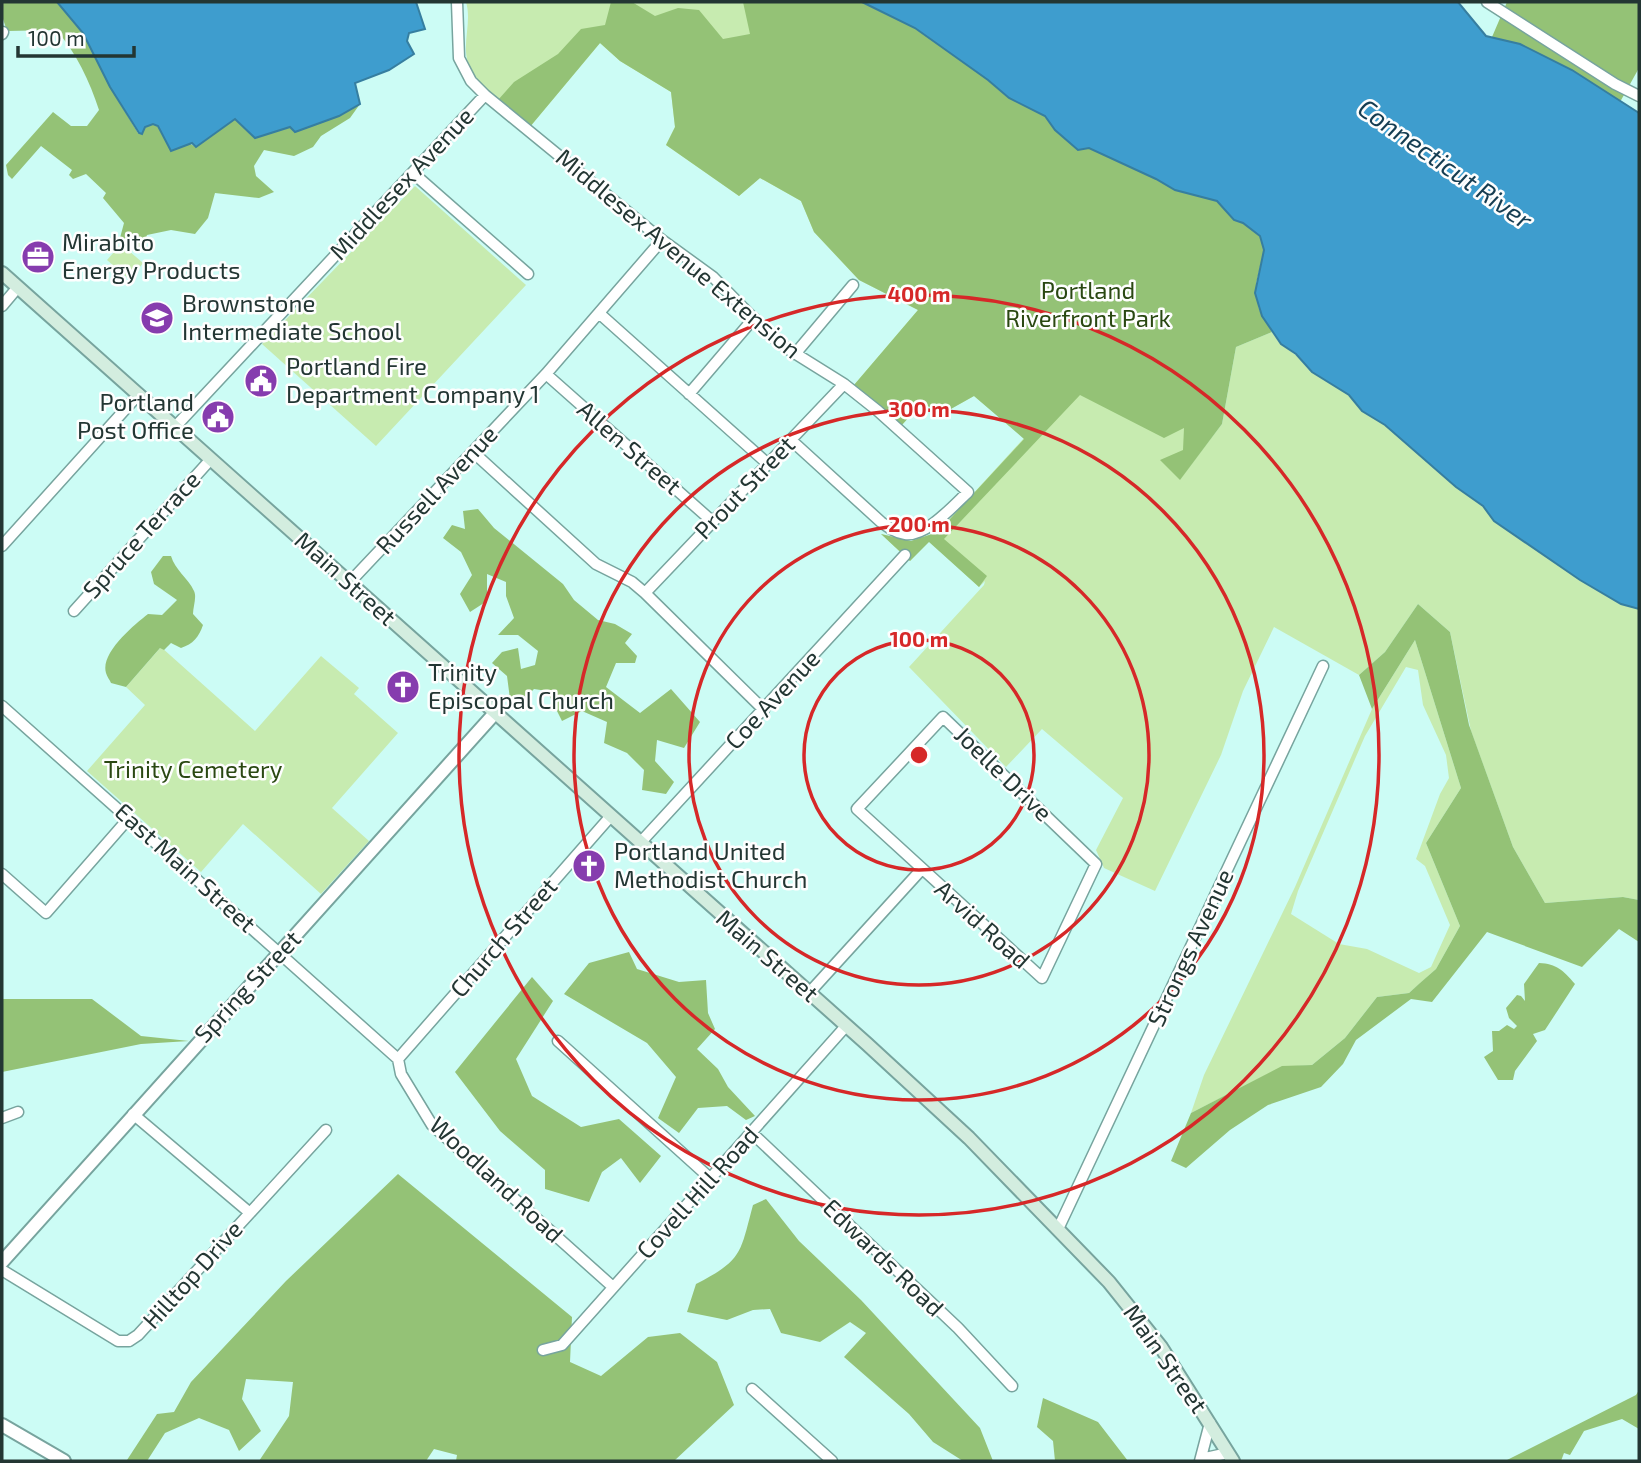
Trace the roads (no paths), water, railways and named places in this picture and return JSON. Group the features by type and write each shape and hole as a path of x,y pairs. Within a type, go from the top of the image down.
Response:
{"main road":[{"name":"Main Street","path":"2,273 969,1138 1058,1229 1139,1318 1184,1381 1230,1457"}],"street":[{"name":"Middlesex Avenue Extension","path":"457,2 459,58 471,81 485,95 662,240 713,277 769,334 794,354 844,384 878,411 968,492 935,523 908,535 881,522 791,440"},
{"path":"1487,2 1615,84 1639,96"},
{"name":"Middlesex Avenue","path":"175,427 485,95"},
{"path":"414,173 528,274"},
{"name":"Russell Avenue","path":"349,583 546,374 662,240"},
{"path":"794,354 853,285"},
{"path":"2,306 18,287"},
{"path":"600,314 768,464"},
{"path":"690,394 754,318"},
{"name":"Allen Street","path":"546,374 713,522"},
{"name":"Prout Street","path":"645,593 844,384"},
{"path":"2,545 139,394"},
{"path":"474,452 596,564 632,582 645,593 764,710"},
{"name":"Spruce Terrace","path":"74,611 211,459"},
{"name":"Coe Avenue","path":"640,843 905,555"},
{"name":"Strongs Avenue","path":"1058,1229 1323,666"},
{"name":"East Main Street","path":"2,706 398,1059"},
{"name":"Spring Street","path":"2,1262 495,713"},
{"name":"Joelle Drive","path":"921,870 857,809 943,717 1096,864"},
{"name":"Church Street","path":"398,1059 610,817"},
{"path":"2,873 46,913 128,818"},
{"name":"Arvid Road","path":"809,993 921,870 1042,978 1096,864"},
{"name":"Covell Hill Road","path":"543,1350 562,1345 846,1026"},
{"path":"558,1041 711,1179"},
{"name":"Woodland Road","path":"398,1059 401,1074 432,1125 613,1287"},
{"path":"2,1118 18,1112"},
{"path":"133,1114 250,1213"},
{"name":"Hilltop Drive","path":"2,1270 118,1341 129,1341 138,1335 326,1130"},
{"name":"Edwards Road","path":"752,1133 958,1328 1012,1386"},
{"path":"752,1390 832,1461"},
{"path":"1210,1423 1200,1460 1230,1457"},
{"path":"2,1425 64,1461"}],"water":[{"path":"57,2 416,2 425,29 409,33 407,41 414,54 389,70 355,83 360,104 339,116 295,132 290,127 255,138 235,119 196,147 192,143 171,151 158,126 153,124 145,127 142,134 139,133 110,87 83,33"},
{"name":"Connecticut River","path":"862,2 1458,2 1486,36 1520,44 1572,70 1639,113 1639,609 1621,604 1580,580 1494,521 1483,506 1456,487 1385,425 1362,411 1349,395 1312,372 1296,354 1281,344 1262,316 1255,293 1264,250 1260,236 1243,223 1234,220 1217,201 1175,190 1089,148 1078,150 1055,130 1045,116 1009,98 915,28"}],"place":[{"name":"Mirabito Energy Products","path":"38,257"},
{"name":"Brownstone Intermediate School","path":"157,318"},
{"name":"Portland Fire Department Company 1","path":"261,381"},
{"name":"Portland Post Office","path":"218,417"},
{"name":"Trinity Episcopal Church","path":"403,687"},
{"name":"Portland United Methodist Church","path":"589,866"}],"park label":[{"name":"Portland Riverfront Park","path":"1088,305"},
{"name":"Trinity Cemetery","path":"193,770"}]}
